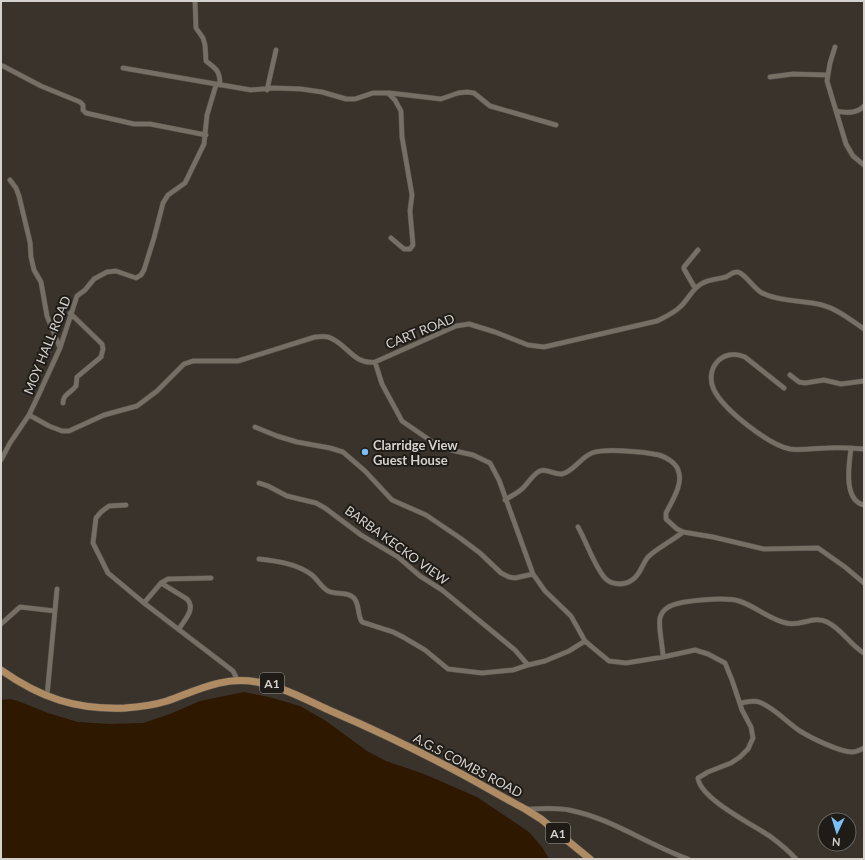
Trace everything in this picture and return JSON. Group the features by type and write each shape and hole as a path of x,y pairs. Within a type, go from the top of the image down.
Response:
{"main road":[{"name":"A.G.S COMBS ROAD","path":"1,665 47,694"},
{"name":"A.G.S COMBS ROAD","path":"1,670 25,686 47,694 92,704 129,705 146,703 163,699 207,683 229,678 238,680 258,679 287,686 421,748 514,798 525,809"},
{"name":"A1","path":"525,809 541,819 590,859"}],"street":[{"path":"195,1 196,28 203,38 206,61 216,68 220,77 218,85"},
{"path":"835,47 827,75 827,81 846,144 853,156 864,165"},
{"path":"267,90 276,50"},
{"path":"3,66 41,86 80,102 86,113 134,124 150,124 206,135"},
{"path":"123,68 252,90 267,90 274,88 301,89 322,92 346,99 355,99 372,94 388,93 441,99 458,93 467,92 474,93 490,106 556,125"},
{"path":"770,77 793,74 827,75"},
{"name":"MOY HALL ROAD","path":"1,460 10,443 30,415 60,348 70,313 77,296 85,290 94,279 107,272 116,271 136,278 141,275 144,270 163,203 168,195 185,183 204,144 207,114 218,85"},
{"path":"388,93 395,100 401,111 402,137 412,195 410,211 413,245 410,249 404,249 391,238"},
{"path":"836,111 856,112 864,106"},
{"path":"10,180 16,188 19,196 30,242 34,270 41,282 47,316 60,348"},
{"path":"698,250 684,267 695,288 702,283 737,272 741,273 761,293 774,298 823,305 848,317 864,329"},
{"name":"CART ROAD","path":"30,415 49,426 62,431 69,431 104,415 137,406 157,391 184,364 193,361 238,361 315,337 326,337 336,340 358,359 367,363 375,362 456,326 468,324 495,332 528,345 544,347 657,321 680,308 695,288"},
{"path":"63,403 63,398 76,386 77,377 101,357 103,352 102,344 70,313"},
{"path":"784,388 738,354 729,354 720,358 714,365 712,371 714,389 726,408 737,418 760,434 790,449 864,448"},
{"path":"375,362 382,384 402,421 431,441 451,450 473,454 490,463 499,480 533,574 549,595 571,616 585,641 609,661 626,663 695,650 716,657 725,663 741,703 742,710 751,727 753,738 751,744 740,757 708,772 698,778 698,782 704,792 747,823 771,836 796,859"},
{"path":"790,376 799,382 805,383 824,380 841,384 864,381"},
{"path":"255,427 297,442 330,448 342,452 365,471 392,500 426,515 480,553 501,573 515,578 533,574"},
{"path":"851,448 849,471 850,494 854,500 864,504"},
{"path":"505,500 522,489 537,472 543,470 562,474 582,458 592,453 624,451 660,456 671,461 678,470 680,481 666,513 666,519 677,529 683,532 713,537 764,549 818,548 845,567 864,583"},
{"name":"BARBA KECKO VIEW","path":"259,483 287,496 316,503 361,535 398,557 420,576 442,590 515,650 528,665"},
{"path":"126,505 109,506 96,518 93,543 108,573 144,603 233,671 238,680"},
{"path":"578,528 604,577 613,584 619,584 632,580 647,558 654,551 673,540 683,532"},
{"path":"259,559 303,569 315,577 326,590 350,596 356,601 359,618 362,622 404,637 425,650 448,669 482,673 513,670 559,656 585,641"},
{"path":"144,603 161,583 168,579 211,578"},
{"path":"161,583 190,602 190,611 179,629"},
{"path":"47,694 57,590"},
{"path":"663,657 660,618 667,607 675,604 733,599 784,623 793,624 820,619 826,621 837,628 852,644 864,653"},
{"path":"1,624 20,606 55,611"},
{"path":"741,703 749,701 760,702 800,731 825,744 844,751 852,752 864,748"},
{"path":"525,809 558,808 581,813 604,821 660,848 688,859"}],"shaded area":[{"path":"244,692 269,697 300,706 326,721 367,751 386,761 424,774 477,797 529,832 542,847 549,859 1,859 1,700 10,699 18,701 48,713 78,722 110,724 143,723 170,714 200,701"}],"place":[{"name":"Clarridge View Guest House","path":"365,452"}]}
